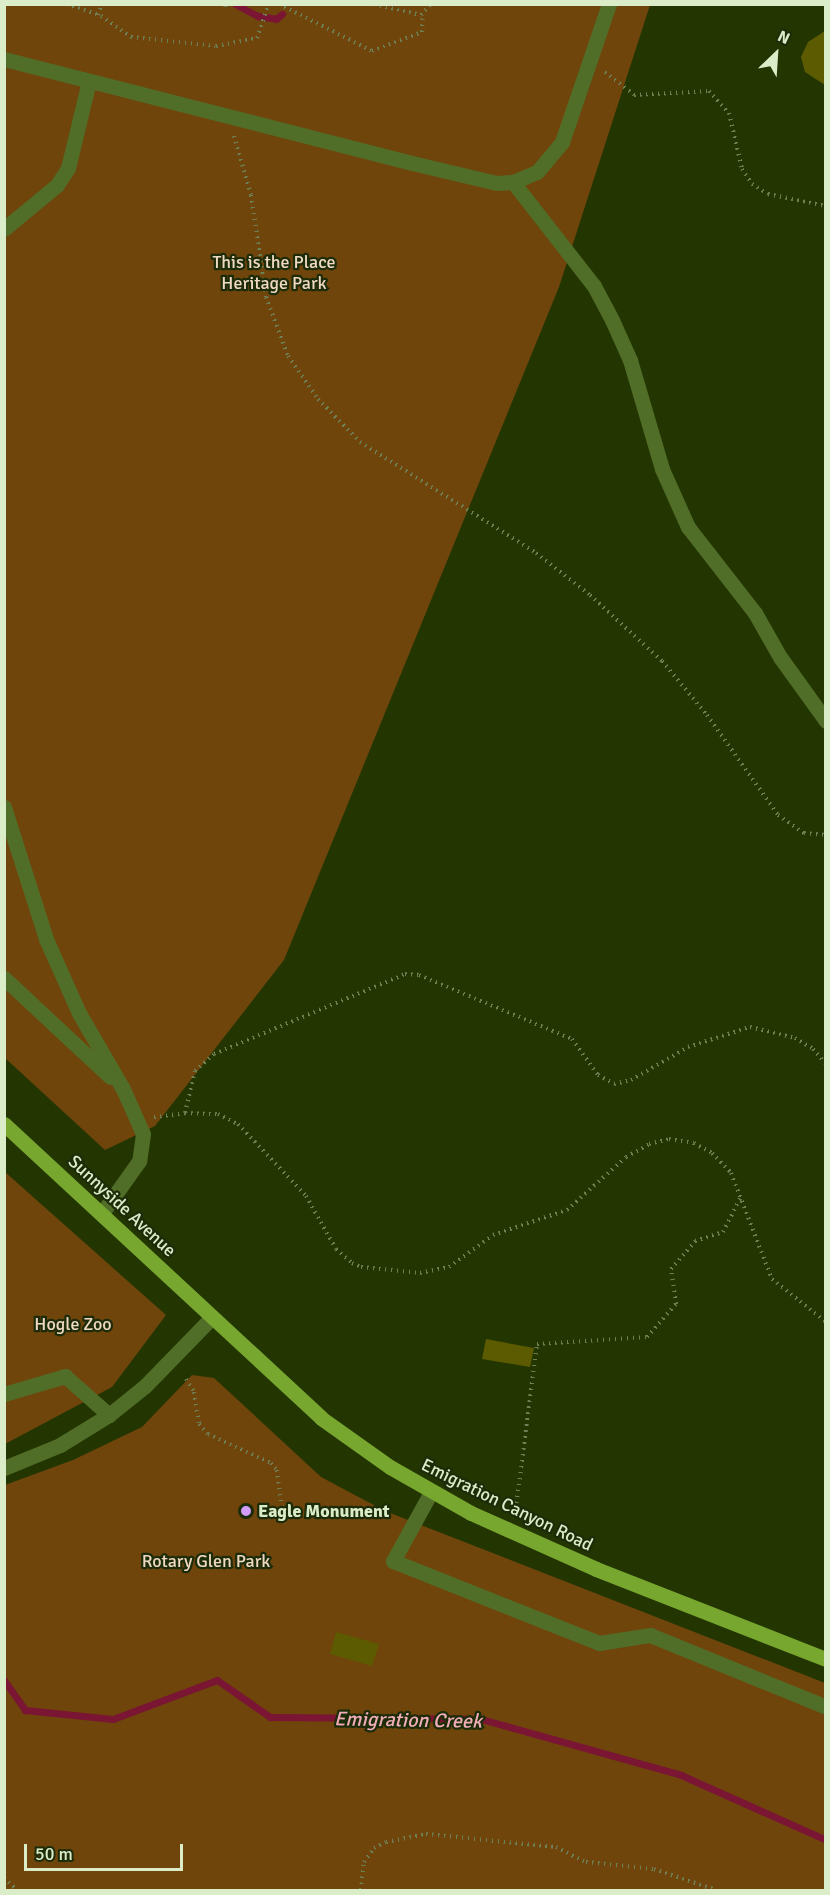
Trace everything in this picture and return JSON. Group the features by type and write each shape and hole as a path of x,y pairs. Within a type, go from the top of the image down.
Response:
{"main road":[{"name":"Sunnyside Avenue","path":"4,1124 212,1317"},
{"name":"Emigration Canyon Road","path":"212,1317 321,1418 431,1492 512,1532 596,1569 825,1659"}],"street":[{"path":"4,59 220,112 408,162 497,183 513,182 527,178 549,161 562,142 593,60 609,4"},
{"path":"4,229 50,192 68,168 88,81"},
{"path":"513,182 594,286 612,320 637,381 662,468 688,527 755,613 780,657 825,721"},
{"path":"4,807 46,939 79,1013 123,1089 143,1134 140,1161 102,1213"},
{"path":"4,978 123,1089"},
{"path":"4,1468 60,1445 109,1415 145,1386 212,1317"},
{"path":"4,1394 66,1376 109,1415"},
{"path":"431,1492 393,1561 599,1643 650,1635 825,1707"}],"path":[{"path":"66,4 98,15 131,38 211,46 252,41 263,22 269,4"},
{"path":"98,15 102,4"},
{"path":"279,4 372,51 422,32 423,14 431,4"},
{"path":"374,4 423,14"},
{"path":"593,60 618,86 634,95 709,91 729,113 742,169 752,184 768,194 825,206"},
{"path":"220,112 233,132 251,195 256,246 277,331 288,356 318,399 360,442 536,553 590,595 662,661 707,715 778,815 804,833 825,835"},
{"path":"185,1113 195,1071 214,1054 405,974 419,975 572,1039 598,1075 614,1084 631,1080 688,1047 750,1027 795,1038 813,1049 825,1064"},
{"path":"138,1119 185,1113 218,1114 238,1124 306,1196 336,1250 360,1267 420,1273 449,1267 493,1236 567,1210 626,1157 659,1140 683,1140 704,1147 731,1173 772,1279 825,1322"},
{"path":"512,1532 537,1344 647,1337 676,1304 671,1269 695,1240 723,1232 741,1197"},
{"path":"186,1379 194,1392 199,1424 208,1434 271,1463 277,1470 284,1524"},
{"path":"361,1890 364,1862 374,1848 386,1842 426,1834 555,1848 586,1862 654,1869 716,1890"},
{"path":"4,1878 17,1890"}],"green space":[{"name":"This is the Place Heritage Park","path":"5,5 650,5 559,287 284,960 155,1126 105,1150 5,1058"},
{"name":"Hogle Zoo","path":"5,1172 166,1315 112,1387 5,1444"},
{"name":"Rotary Glen Park","path":"192,1375 214,1378 321,1477 385,1511 825,1683 825,1890 5,1890 5,1485 73,1460 142,1427"}],"building":[{"path":"825,31 825,85 805,72 801,57 808,42"},
{"path":"486,1339 534,1348 530,1367 482,1359"},
{"path":"336,1632 379,1644 372,1666 330,1654"}],"waterway":[{"path":"235,4 258,16 276,19 282,14"},
{"name":"Emigration Creek","path":"4,1680 25,1710 113,1719 217,1680 270,1717 481,1719 681,1775 826,1840"}],"place":[{"name":"Eagle Monument","path":"246,1511"}]}
